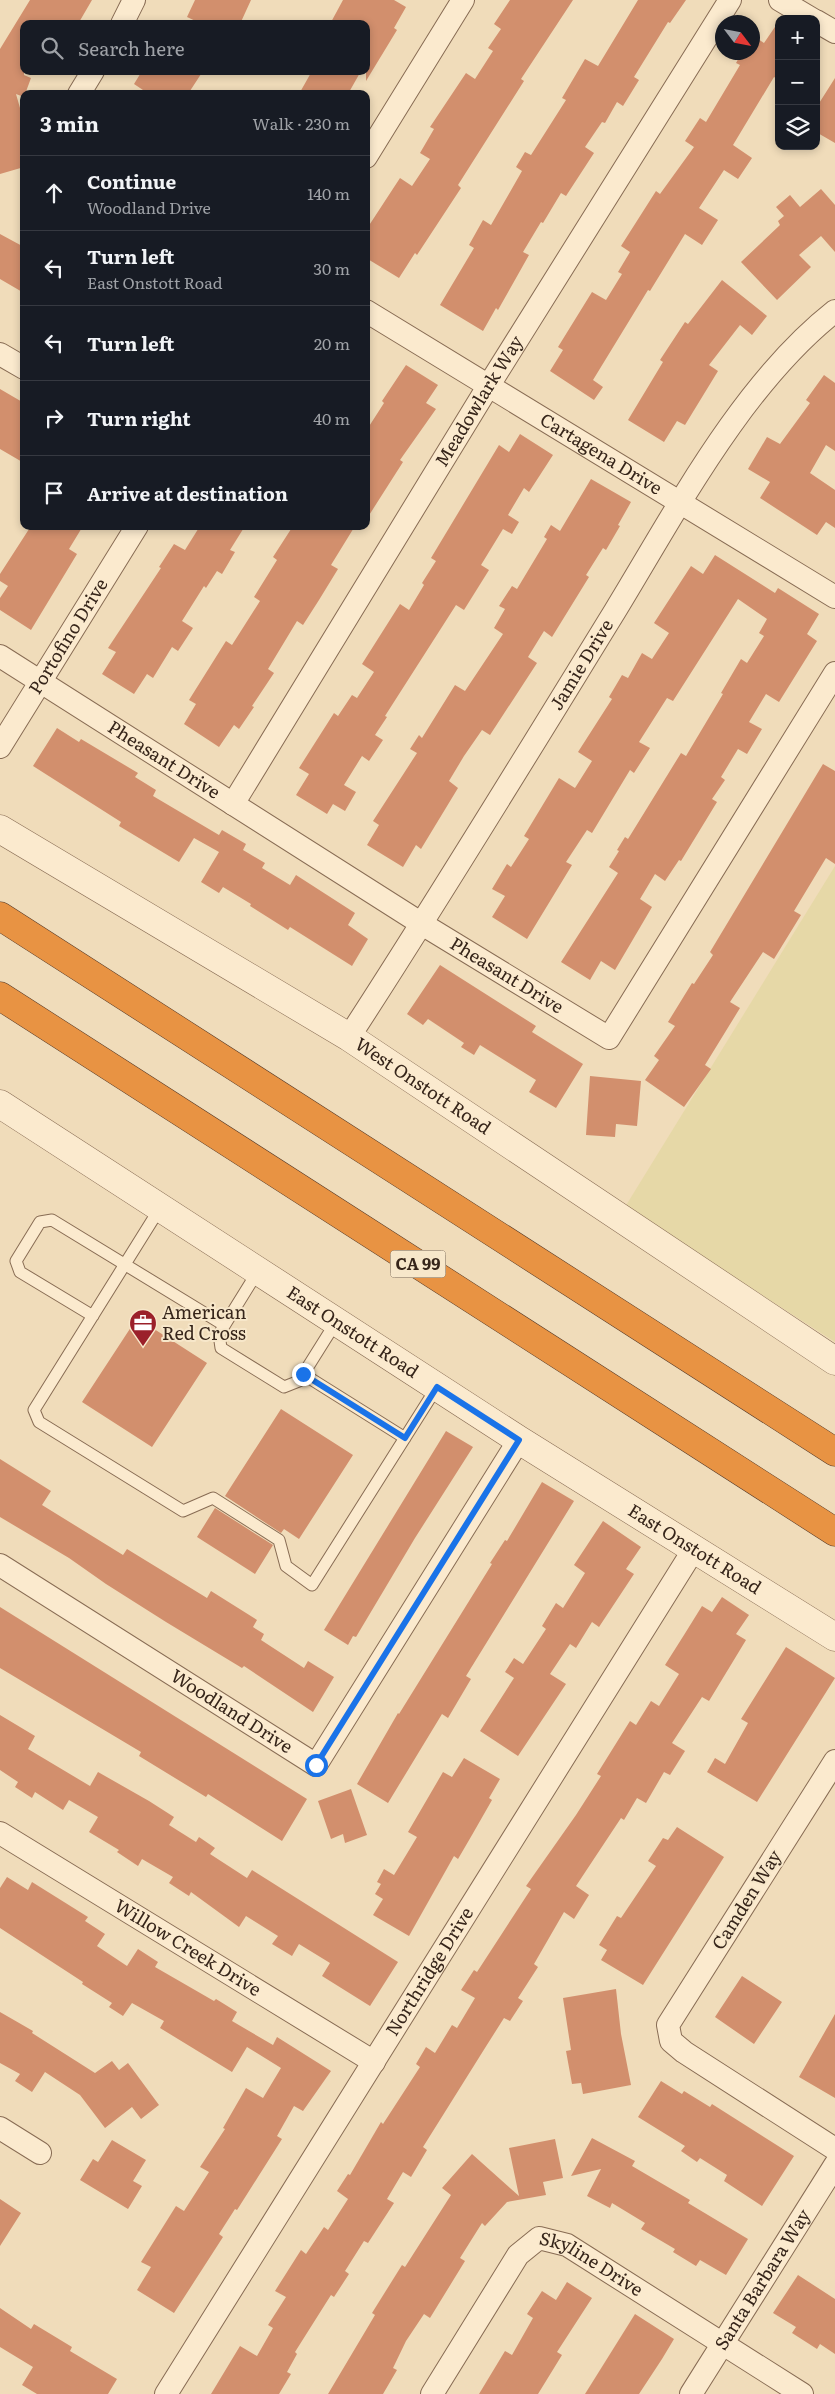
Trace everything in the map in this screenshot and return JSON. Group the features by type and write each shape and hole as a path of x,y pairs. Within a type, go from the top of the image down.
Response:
{"highway":[{"path":"0,916 835,1452"},
{"name":"CA 99","path":"0,996 835,1532"}],"street":[{"path":"124,20 134,0"},
{"path":"370,151 463,0"},
{"name":"Meadowlark Way","path":"233,804 489,385 730,0"},
{"path":"780,0 805,15"},
{"path":"820,23 835,32"},
{"path":"81,90 91,75"},
{"name":"Jamie Drive","path":"349,1037 422,924 681,504 743,407 784,359 835,311"},
{"name":"Cartagena Drive","path":"370,313 835,597"},
{"path":"0,354 20,366"},
{"name":"Portofino Drive","path":"0,748 135,530"},
{"name":"Pheasant Drive","path":"0,656 422,924 609,1038 835,673"},
{"name":"West Onstott Road","path":"0,829 349,1037 835,1360"},
{"name":"East Onstott Road","path":"0,1104 519,1440 835,1637"},
{"name":"Woodland Drive","path":"0,1565 316,1765 519,1440"},
{"name":"Northridge Drive","path":"166,2394 694,1550"},
{"name":"Camden Way","path":"835,1760 668,2025 671,2041 684,2052 835,2149"},
{"name":"Willow Creek Drive","path":"0,1833 374,2062"},
{"path":"0,2128 40,2152"},
{"name":"Santa Barbara Way","path":"691,2394 835,2165"},
{"name":"Skyline Drive","path":"432,2394 518,2255 539,2238 567,2245 802,2394"}],"lane":[{"path":"160,1208 34,1410 39,1422 184,1511 214,1498 279,1540 286,1566 312,1585 437,1387"},
{"path":"93,1316 20,1272 16,1261 40,1222 52,1220 224,1325"},
{"path":"258,1271 219,1334 221,1348 284,1387 299,1381 336,1322"},
{"path":"303,1374 405,1438"}],"shaded area":[{"path":"835,866 835,1342 625,1207"}],"building":[{"path":"30,0 92,0 80,20 20,20 20,75 31,78 27,90 20,90 20,96 16,94 20,108 20,168 0,174 0,49"},
{"path":"195,0 251,0 242,20 193,20 187,17"},
{"path":"343,0 394,0 406,7 394,28 397,30 370,74 370,20 332,20"},
{"path":"510,0 573,0 521,79 524,81 458,185 461,188 417,255 415,253 399,278 370,260 370,224 400,178 412,186 430,159 420,153 434,129 430,127 466,73 475,79 493,51 488,48 501,29 494,24"},
{"path":"638,0 686,0 670,23 668,22 634,77 639,80 623,106 617,102 605,123 602,122 585,147 594,153 566,196 561,193 543,223 541,222 523,252 529,255 498,310 496,308 483,331 440,305 474,248 469,245 483,220 491,225 522,171 516,167 525,152 531,155 566,100 562,98 585,59 598,66"},
{"path":"775,27 775,78 733,145 752,158 738,179 724,170 699,208 718,220 702,245 685,234 593,380 603,387 594,400 550,371 563,350 558,347 592,292 606,300 622,274 618,272 630,252 621,246 656,191 660,194 694,147 685,141 700,118 706,122 740,65 736,63 738,60 760,60 760,40 764,43"},
{"path":"140,75 200,75 191,90 143,90 134,84"},
{"path":"310,75 359,75 350,90 301,90"},
{"path":"835,78 835,143 820,134 820,102"},
{"path":"821,189 835,205 835,252 821,236 799,255 811,267 777,300 741,262 780,225 778,221 784,216 776,207 790,195 800,207"},
{"path":"0,234 20,245 20,291 0,279"},
{"path":"722,280 767,316 752,335 740,325 709,365 718,371 685,425 677,421 664,442 628,420 663,362 660,360 685,322 688,324"},
{"path":"406,365 438,385 426,403 436,409 400,460 403,462 370,514 370,425 384,403 382,401"},
{"path":"824,375 835,383 835,451 826,445 810,473 835,490 835,528 826,522 817,535 760,498 770,482 748,469 767,437 780,444 810,403 806,400"},
{"path":"0,389 20,401 20,461 0,449"},
{"path":"520,434 553,455 529,492 524,488 508,515 519,522 512,534 503,529 481,565 489,570 464,610 456,605 385,716 387,717 375,735 383,740 369,761 362,756 344,785 356,792 345,811 333,804 327,814 296,795 309,774 299,768 334,713 338,716 352,695 357,698 374,672 362,664 400,604 409,610 424,585 422,583 436,561 431,558 499,445 509,452"},
{"path":"591,479 631,502 618,525 620,526 606,550 603,548 586,575 589,577 552,637 544,631 528,657 537,663 490,735 482,730 464,756 449,781 458,788 421,849 416,845 403,867 367,845 379,825 373,821 417,753 410,749 419,735 422,738 455,685 465,691 503,634 494,628 505,609 499,606 512,586 517,589 547,539 544,537 551,525 560,531"},
{"path":"28,530 81,530 69,549 77,554 31,630 0,610 0,598 8,586 0,581 0,574"},
{"path":"198,530 242,530 230,550 235,552 222,574 217,571 206,588 204,586 182,621 193,628 178,651 172,647 153,678 147,674 134,694 102,674 116,652 108,648 161,568 159,567 174,544 185,550"},
{"path":"290,530 353,530 331,565 338,569 303,625 297,621 268,669 274,673 252,706 254,707 239,729 234,725 219,747 184,724 196,704 189,700 226,641 232,645 260,601 254,597 277,560 273,557"},
{"path":"715,555 775,593 778,588 819,614 807,634 817,641 779,702 766,694 749,722 762,729 747,754 738,749 721,777 725,780 712,799 717,802 681,861 679,860 665,881 655,874 640,899 652,907 615,970 601,961 590,980 561,962 618,873 609,867 619,851 617,850 625,837 628,839 681,753 686,756 723,694 721,693 741,659 747,663 764,636 759,633 767,619 738,599 673,701 667,698 639,742 650,748 634,773 630,770 592,833 587,830 566,862 572,865 527,939 492,917 505,896 492,889 507,864 511,867 529,839 524,836 559,778 575,788 592,761 578,752 612,699 609,697 622,675 628,678 642,653 652,659 669,633 654,623 691,566 703,574"},
{"path":"57,728 79,742 81,739 138,773 135,777 156,790 153,796 219,835 222,830 246,844 243,850 265,863 262,868 290,885 296,875 355,913 348,925 368,939 352,966 290,927 288,930 223,887 219,893 201,882 219,852 194,838 179,862 119,826 121,822 33,766"},
{"path":"823,764 835,771 835,864 826,858 794,911 801,915 774,959 763,952 730,1002 740,1008 705,1065 711,1069 684,1107 645,1080 659,1060 654,1056 675,1026 668,1022 692,983 694,984 713,955 710,952"},
{"path":"440,965 536,1026 532,1032 583,1064 556,1108 529,1092 536,1080 480,1045 474,1055 461,1047 464,1043 428,1019 423,1025 407,1014"},
{"path":"590,1076 641,1081 637,1126 616,1124 615,1137 586,1135"},
{"path":"137,1318 207,1363 152,1447 82,1402"},
{"path":"281,1409 353,1455 299,1539 284,1529 281,1533 225,1496"},
{"path":"446,1431 473,1447 415,1538 356,1637 353,1636 348,1645 324,1630"},
{"path":"0,1459 51,1491 42,1505 123,1555 127,1549 207,1598 211,1591 257,1620 253,1627 264,1634 261,1640 304,1668 308,1661 334,1677 313,1712 244,1666 242,1668 166,1622 69,1558 0,1517"},
{"path":"542,1482 574,1501 466,1676 471,1679 448,1718 442,1714 388,1803 357,1784 398,1713 492,1564 490,1563 505,1540 507,1541"},
{"path":"215,1508 273,1545 255,1574 197,1537"},
{"path":"603,1521 641,1547 626,1569 634,1574 599,1627 592,1622 576,1648 570,1644 550,1674 566,1684 518,1756 480,1731 514,1678 505,1672 514,1658 523,1664 546,1629 542,1626 556,1603 563,1608 585,1573 574,1565"},
{"path":"722,1597 749,1615 736,1634 746,1640 709,1701 702,1697 672,1743 685,1751 670,1775 664,1772 646,1803 637,1798 624,1820 621,1818 576,1886 589,1895 574,1919 564,1912 534,1964 538,1967 518,1998 523,2001 510,2021 504,2018 423,2147 427,2150 411,2177 403,2172 387,2199 394,2203 368,2243 364,2241 345,2271 349,2274 334,2297 331,2295 295,2352 297,2354 287,2372 291,2374 279,2394 211,2394 240,2346 257,2356 273,2328 268,2325 286,2297 275,2291 301,2250 306,2254 324,2227 328,2230 348,2199 337,2191 348,2174 350,2175 381,2122 383,2124 420,2067 416,2064 426,2047 435,2053 452,2025 457,2028 475,1998 461,1990 474,1970 477,1972 531,1889 526,1886 601,1776 597,1774 630,1721 636,1725 651,1701 659,1706 679,1674 665,1665 702,1606 712,1612"},
{"path":"0,1607 307,1799 282,1841 208,1794 206,1797 139,1756 141,1752 0,1668"},
{"path":"786,1647 835,1678 757,1802 707,1772 715,1758 725,1764 748,1723 741,1719"},
{"path":"0,1715 35,1736 28,1749 90,1786 98,1772 149,1801 174,1817 169,1825 196,1842 199,1837 215,1848 210,1854 247,1878 252,1870 398,1962 370,2006 322,1976 330,1963 299,1944 292,1956 272,1944 278,1936 246,1916 239,1927 191,1892 189,1896 169,1883 173,1877 142,1859 138,1866 117,1852 119,1850 89,1832 98,1817 69,1800 63,1810 35,1792 32,1798 15,1787 18,1782 0,1770"},
{"path":"464,1758 500,1779 489,1798 492,1800 472,1835 458,1859 454,1856 409,1936 373,1915 383,1899 375,1894 381,1884 377,1882 384,1869 394,1875 417,1837 408,1832 443,1772 452,1777"},
{"path":"351,1789 367,1835 345,1843 343,1834 331,1839 318,1801"},
{"path":"677,1827 724,1857 643,1985 601,1960 607,1950 599,1945 617,1916 621,1918 656,1866 648,1861 663,1838 668,1840"},
{"path":"7,1877 28,1890 32,1882 88,1917 85,1921 105,1934 97,1946 127,1966 138,1949 158,1962 155,1967 237,2012 232,2021 273,2045 277,2037 331,2071 303,2111 294,2106 277,2136 282,2139 237,2210 235,2209 219,2234 223,2237 174,2313 137,2290 151,2267 141,2262 176,2206 184,2211 209,2172 200,2167 225,2129 223,2128 246,2088 263,2098 281,2068 247,2047 232,2072 160,2028 164,2021 132,2003 123,2016 109,2007 112,2003 0,1928 0,1888"},
{"path":"742,1976 782,2002 754,2044 715,2017"},
{"path":"616,1989 621,2034 631,2085 583,2094 581,2083 572,2084 566,2051 571,2050 563,1998"},
{"path":"0,2012 33,2031 32,2033 95,2073 112,2061 119,2070 128,2063 159,2105 141,2119 132,2107 105,2128 80,2095 45,2072 32,2092 15,2081 20,2074 0,2063"},
{"path":"835,2014 835,2098 799,2077"},
{"path":"661,2081 682,2094 684,2091 710,2107 712,2104 794,2156 762,2206 724,2181 727,2175 700,2158 697,2162 681,2151 685,2146 638,2117"},
{"path":"592,2138 635,2161 632,2166 690,2200 688,2203 748,2239 726,2275 700,2260 696,2266 673,2252 675,2249 641,2229 645,2223 612,2203 610,2208 587,2196 601,2169 571,2176"},
{"path":"555,2139 563,2178 543,2182 546,2195 507,2202 485,2226 482,2223 460,2258 465,2261 430,2318 424,2314 406,2341 393,2368 397,2370 383,2394 328,2394 375,2315 372,2313 402,2265 405,2267 451,2195 442,2188 472,2154 519,2196 509,2148"},
{"path":"112,2140 146,2160 133,2181 142,2186 128,2209 80,2180 93,2159 98,2162"},
{"path":"0,2199 21,2213 0,2246"},
{"path":"798,2275 835,2299 835,2354 820,2344 817,2349 792,2333 796,2327 773,2313"},
{"path":"567,2282 592,2298 557,2352 562,2355 538,2394 479,2394 505,2351 512,2355 533,2318 527,2314 542,2291 556,2300"},
{"path":"0,2308 31,2329 34,2324 72,2347 70,2351 117,2379 108,2394 37,2394 22,2385 33,2367 0,2347"},
{"path":"635,2314 674,2339 662,2359 639,2394 585,2394"}],"place":[{"name":"American Red Cross","path":"143,1347"}],"route":[{"path":"303,1374 405,1438 437,1387 519,1440 316,1765"}]}
